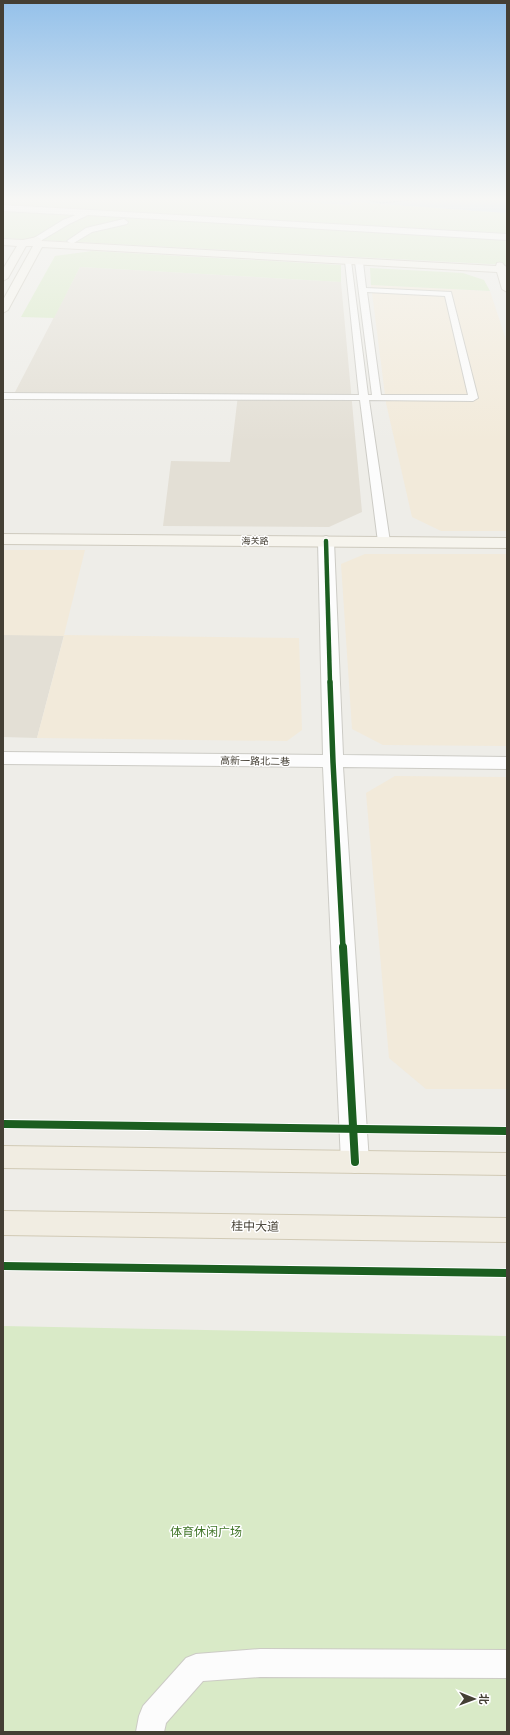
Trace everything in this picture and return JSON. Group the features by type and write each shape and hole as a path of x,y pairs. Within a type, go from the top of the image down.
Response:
{"main road":[{"path":"4,308 18,281"},
{"name":"海关路","path":"3,539 507,543"},
{"path":"3,1157 507,1164"},
{"name":"桂中大道","path":"3,1223 507,1230"}],"street":[{"path":"326,541 333,762 355,1162"},
{"name":"高新一路北二巷","path":"3,758 507,763"}],"lane":[{"path":"350,281 364,399 384,542"},
{"path":"362,281 377,398"},
{"path":"3,396 364,399 473,398 448,294 363,290"},
{"path":"150,1732 153,1716 196,1668 260,1663 507,1664"}],"shaded area":[{"path":"73,281 341,282 362,512 329,527 163,526 171,461 230,462 238,395 14,394"},
{"path":"371,285 490,291 507,343 507,531 441,531 412,517 386,403"},
{"path":"3,550 85,550 64,635 299,638 302,730 287,741 37,738 64,636 3,635"},
{"path":"365,554 507,554 507,746 383,745 352,729 341,564"},
{"path":"3,635 64,635 37,738 3,737"},
{"path":"395,776 507,777 507,1089 426,1089 389,1058 366,793"}],"green space":[{"path":"41,281 73,281 54,318 21,317"},
{"path":"371,281 485,281 490,291 371,285"},
{"name":"体育休闲广场","path":"3,1326 507,1336 507,1732 3,1732"}],"cycle path":[{"path":"326,541 333,762 355,1162"},
{"path":"3,1124 507,1131"},
{"path":"3,1266 507,1273"}]}
